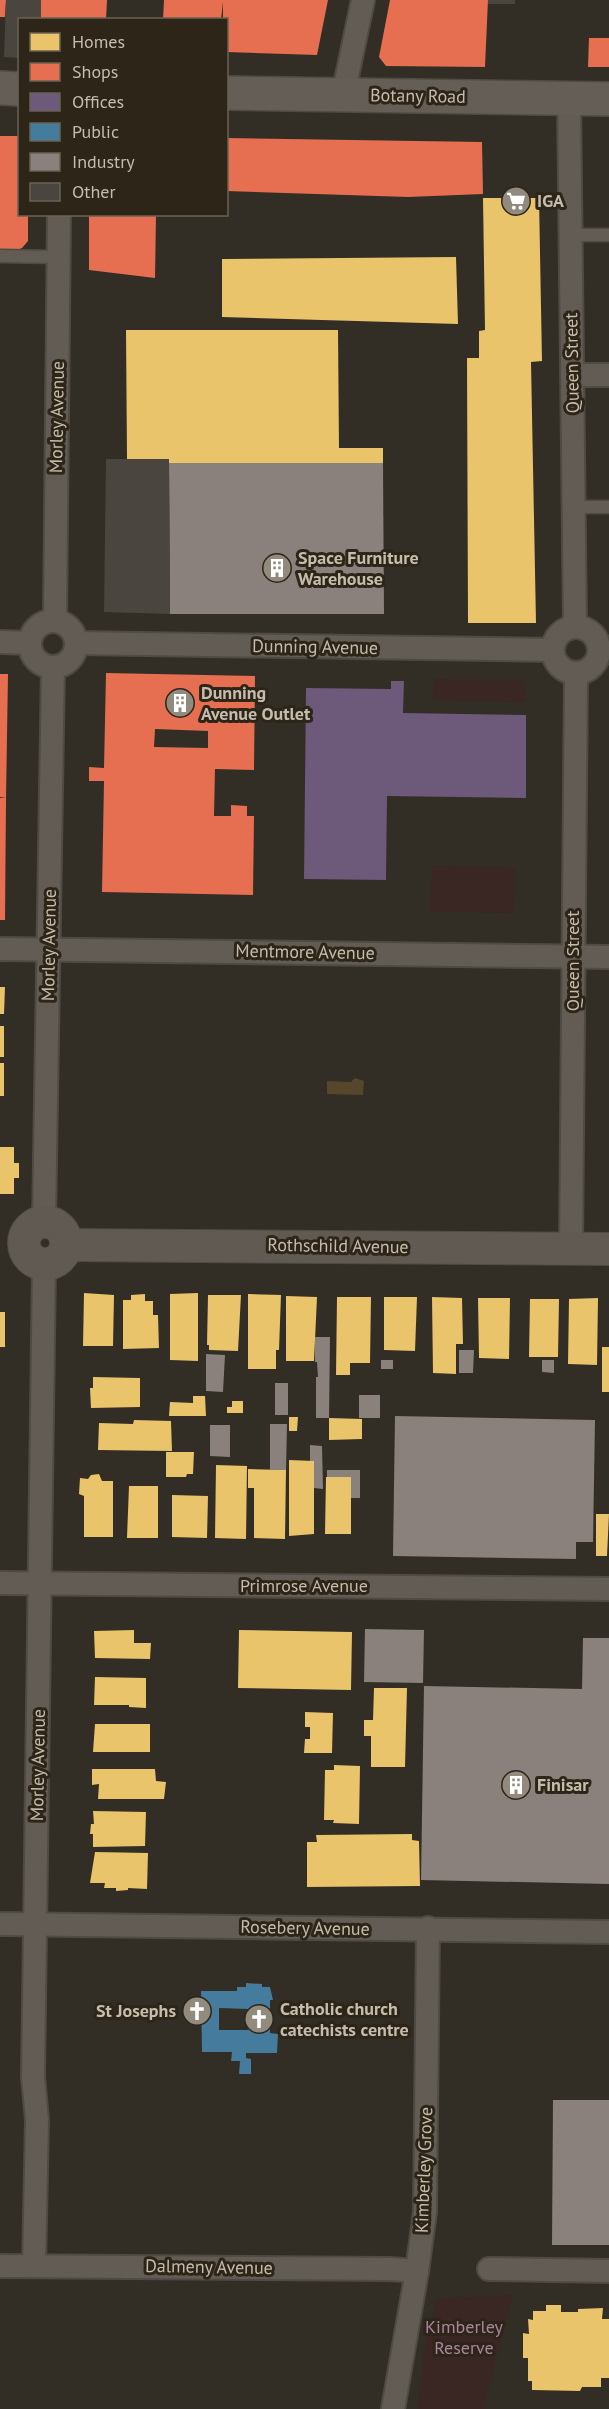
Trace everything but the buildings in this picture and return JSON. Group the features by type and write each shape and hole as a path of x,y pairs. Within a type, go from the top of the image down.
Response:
{"main road":[{"path":"0,88 18,89"},
{"name":"Botany Road","path":"228,93 609,99"}],"street":[{"path":"343,95 363,0"},
{"name":"Queen Street","path":"569,98 575,627"},
{"name":"Morley Avenue","path":"55,621 59,216"},
{"path":"572,375 609,375"},
{"path":"55,621 70,628 75,635 76,651 67,663 53,668 36,660 30,643 32,634 38,627 46,622 55,621"},
{"path":"575,627 592,634 604,651 589,669 576,673 560,666 553,650 557,637 568,628 575,627"},
{"path":"0,642 30,643"},
{"name":"Dunning Avenue","path":"76,643 553,650"},
{"name":"Morley Avenue","path":"34,2266 37,2120 33,2077 40,1584 36,1243 49,950 53,668"},
{"name":"Queen Street","path":"571,1249 576,673"},
{"name":"Mentmore Avenue","path":"0,949 609,957"},
{"name":"Rothschild Avenue","path":"36,1243 609,1249"},
{"name":"Primrose Avenue","path":"0,1583 609,1589"},
{"name":"Rosebery Avenue","path":"0,1924 609,1932"},
{"name":"Kimberley Grove","path":"393,2409 425,2212 428,1928"},
{"name":"Dalmeny Avenue","path":"0,2266 331,2268 417,2271"},
{"path":"489,2270 609,2271"}],"lane":[{"path":"570,235 609,235"},
{"path":"0,256 58,257"},
{"path":"574,507 609,507"}],"green space":[{"path":"434,679 525,681 525,702 433,700"},
{"path":"432,866 515,867 514,913 431,912"},
{"name":"Kimberley Reserve","path":"512,2295 483,2409 418,2409 424,2353 437,2299"}],"shaded area":[{"path":"355,1078 364,1081 363,1095 327,1094 327,1081 351,1082"}],"place":[{"name":"IGA","path":"516,201"},
{"name":"Space Furniture Warehouse","path":"277,568"},
{"name":"Dunning Avenue Outlet","path":"180,703"},
{"name":"Finisar","path":"516,1785"},
{"name":"St Josephs","path":"197,2011"},
{"name":"Catholic church catechists centre","path":"259,2019"}]}
